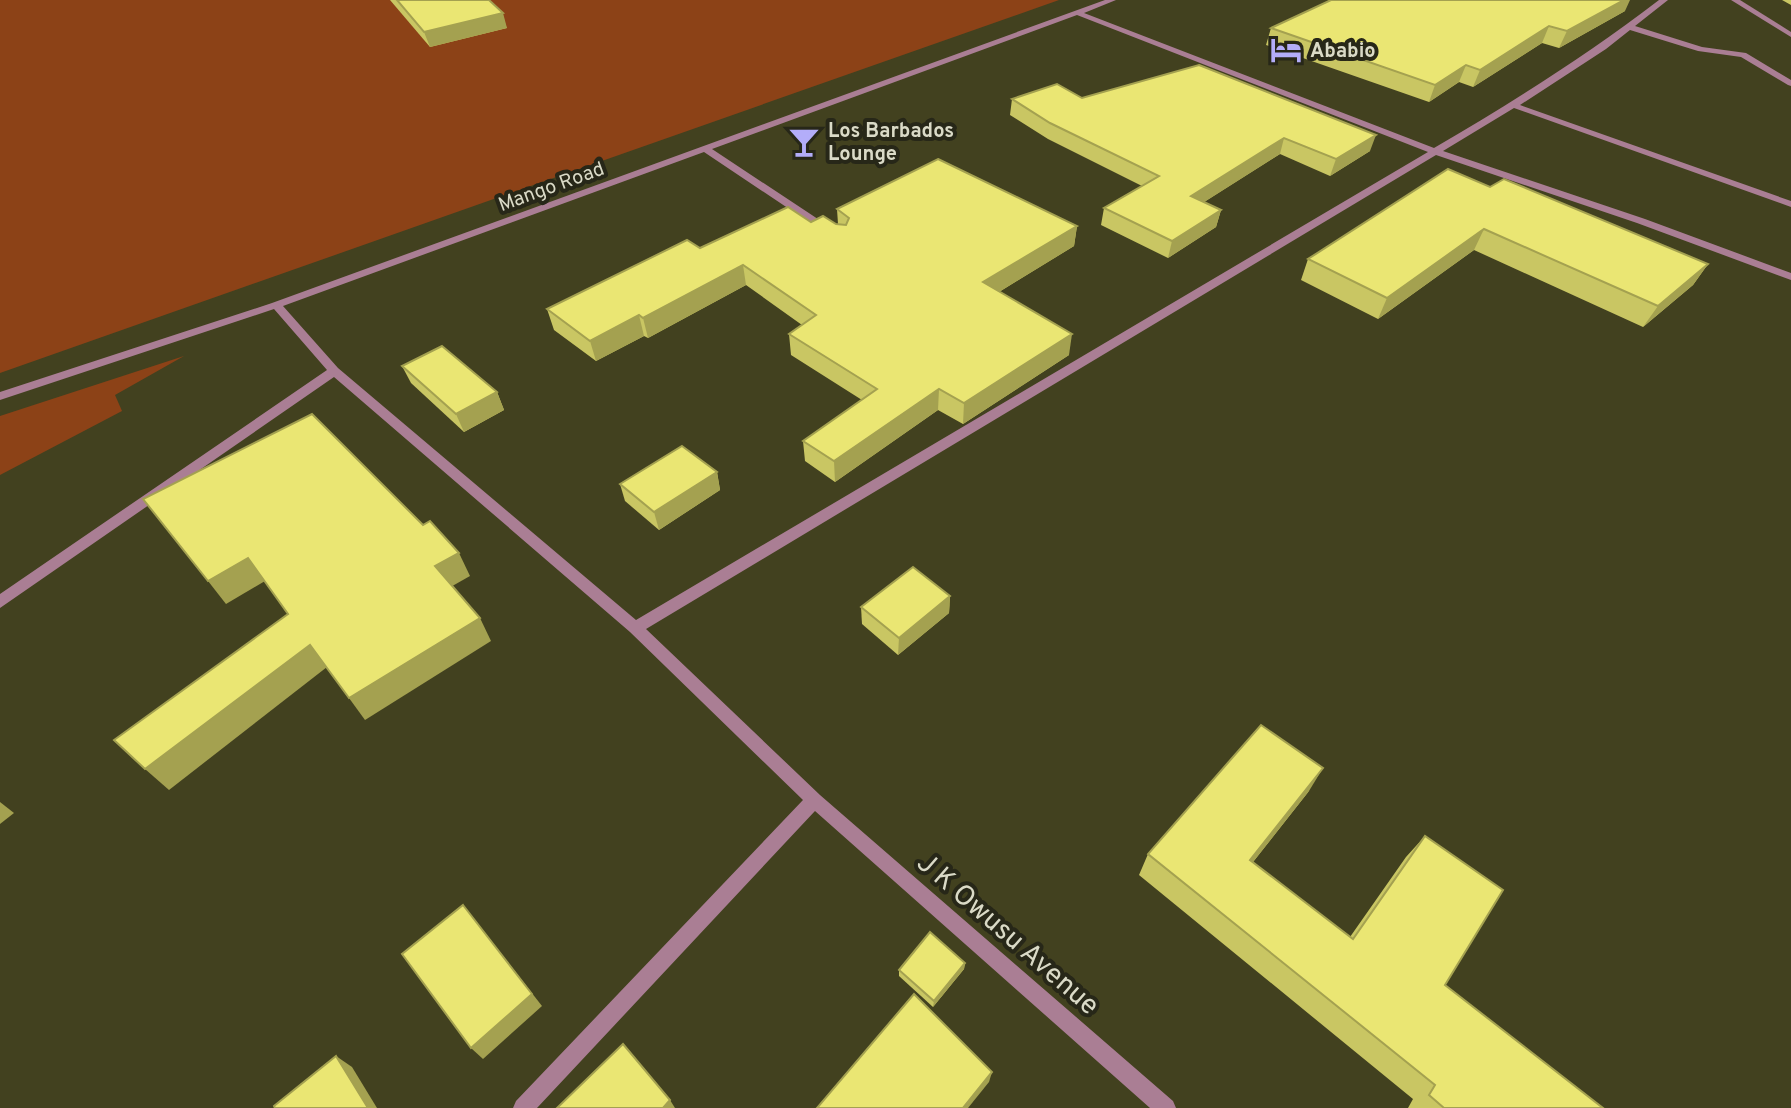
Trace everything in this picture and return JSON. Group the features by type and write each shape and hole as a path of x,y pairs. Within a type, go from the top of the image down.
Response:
{"street":[{"name":"Mango Road","path":"0,396 276,305 1112,0"},
{"path":"635,628 1436,152 1630,27 1664,0"},
{"path":"1735,0 1791,35"},
{"path":"1078,13 1436,152 1641,221 1791,277"},
{"path":"1630,27 1701,49 1743,55 1791,83"},
{"path":"1513,105 1791,204"},
{"path":"706,149 843,240"},
{"name":"J K Owusu Avenue","path":"276,305 334,371 635,628 814,800 1166,1108"},
{"path":"0,602 334,371"},
{"path":"523,1108 814,800"}],"shaded area":[{"path":"0,0 1059,0 0,373"},
{"path":"184,356 115,395 122,411 0,475 0,416"}],"building":[{"path":"397,0 489,0 503,13 424,32"},
{"path":"1331,0 1624,0 1567,31 1549,26 1480,70 1466,65 1435,85 1271,28"},
{"path":"1199,65 1376,135 1336,159 1284,138 1191,196 1221,210 1172,241 1104,208 1159,176 1050,123 1012,99 1057,84 1082,98"},
{"path":"938,159 1077,226 983,282 1072,334 964,403 939,389 834,461 803,441 877,389 789,334 816,315 743,265 643,318 639,315 590,341 547,309 687,240 700,248 788,207 811,222 823,216 836,224 846,225 849,218 837,209"},
{"path":"1448,169 1490,187 1504,179 1708,264 1658,306 1484,229 1387,298 1308,259"},
{"path":"442,346 497,392 456,414 402,366"},
{"path":"312,414 423,525 430,521 459,553 435,566 480,618 349,698 310,645 145,769 114,740 288,614 248,558 208,581 143,499"},
{"path":"682,446 717,472 654,512 620,484"},
{"path":"913,567 950,596 899,638 861,607"},
{"path":"1261,725 1323,768 1250,860 1353,939 1425,836 1503,890 1445,985 1603,1108 1444,1108 1429,1095 1435,1085 1148,854"},
{"path":"463,905 532,994 471,1048 402,954"},
{"path":"930,932 965,963 934,1001 899,970"},
{"path":"914,994 992,1072 963,1108 817,1108"},
{"path":"623,1044 670,1100 663,1108 557,1108"},
{"path":"336,1056 368,1108 275,1108 274,1106"}],"place":[{"name":"Ababio","path":"1286,50"},
{"name":"Los Barbados Lounge","path":"804,142"}]}
